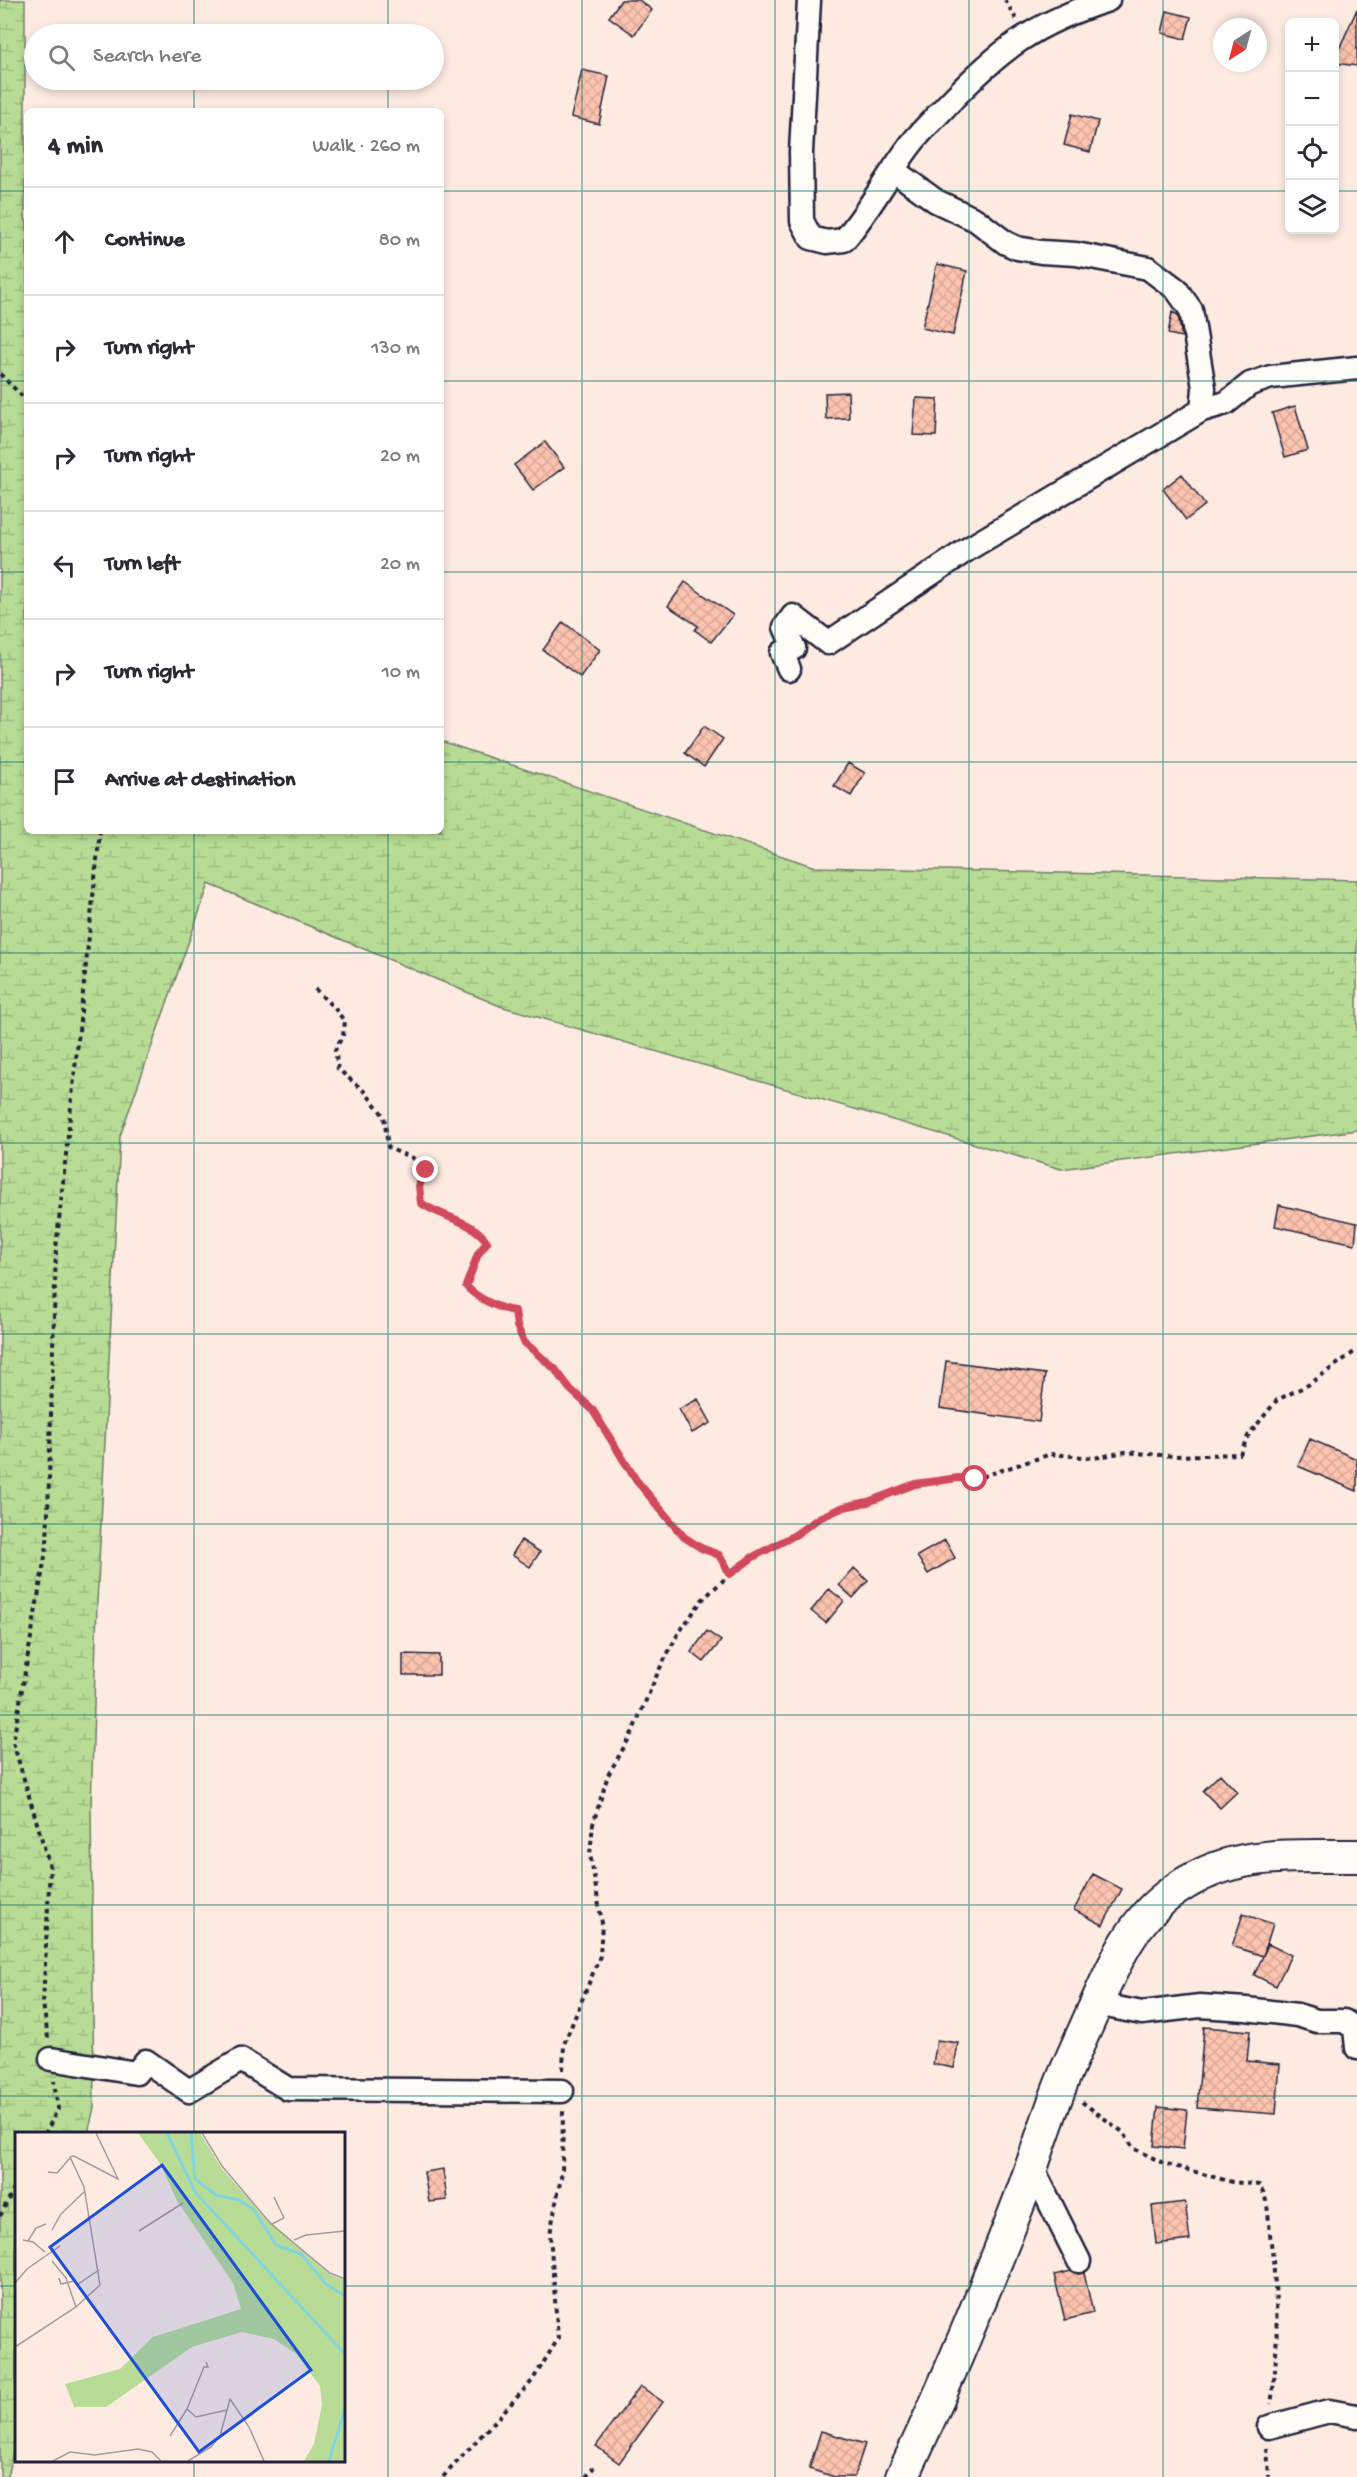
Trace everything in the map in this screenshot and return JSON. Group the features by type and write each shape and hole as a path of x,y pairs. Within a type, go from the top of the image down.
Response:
{"main road":[{"path":"902,2477 932,2415 1032,2167 1058,2092 1120,1950 1141,1922 1166,1897 1198,1876 1229,1863 1255,1857 1357,1856"}],"street":[{"path":"809,0 801,152 802,221 811,238 827,242 844,240 858,224 912,142 974,76 1010,45 1049,22 1108,0"},
{"path":"893,170 936,201 976,220 1006,243 1017,248 1076,254 1148,268 1176,289 1191,310 1204,388 1202,411"},
{"path":"789,669 782,653 794,648 785,627 793,616 828,643 968,549 1202,411 1226,403 1250,384 1271,377 1357,368"},
{"path":"1096,2004 1142,2013 1200,2006 1297,2015 1317,2021 1344,2021 1355,2028 1357,2048"},
{"path":"51,2059 136,2073 146,2061 189,2091 241,2060 288,2089 562,2091"},
{"path":"1032,2167 1079,2261"},
{"path":"1269,2427 1329,2411 1357,2416"}],"path":[{"path":"0,374 24,398"},
{"path":"46,2132 58,2109 44,2003 50,1867 13,1742 47,1545 56,1249 100,834"},
{"path":"315,989 345,1022 343,1035 335,1050 338,1069 365,1092 384,1116 388,1147 398,1153 415,1157 426,1170 419,1186 421,1203 434,1212 481,1232 487,1242 478,1254 466,1286 472,1294 504,1310 515,1311 517,1326 524,1342 555,1369 570,1389 592,1409 636,1480 684,1537 701,1548 719,1555 730,1574"},
{"path":"443,2477 532,2381 558,2339 550,2234 562,2172 564,2044 600,1956 602,1923 590,1854 593,1824 608,1775 631,1735 659,1670 678,1634 702,1600 730,1574 753,1557 795,1535 819,1518 844,1507 868,1502 915,1484 958,1478 975,1479 1051,1454 1094,1458 1125,1452 1173,1456 1240,1454 1248,1436 1277,1400 1308,1385 1357,1350"},
{"path":"1058,2092 1077,2098 1124,2133 1133,2148 1163,2163 1232,2182 1259,2185 1266,2195 1275,2266 1278,2333 1269,2427 1269,2477"},
{"path":"0,2216 15,2187"},
{"path":"586,2477 594,2467"}],"green space":[{"path":"0,0 25,0 24,834 444,834 444,742 815,867 1357,880 1357,1130 1061,1169 500,1006 209,884 120,1136 97,1603 91,1808 94,2108 88,2132 15,2132 15,2442 7,2477 0,2477"}],"building":[{"path":"621,0 639,0 652,10 634,35 609,17"},
{"path":"1357,9 1357,66 1339,64 1339,49"},
{"path":"1167,11 1191,17 1185,39 1162,33"},
{"path":"582,70 609,76 599,124 571,117"},
{"path":"1072,114 1098,121 1090,152 1064,145"},
{"path":"937,264 967,271 953,335 922,328"},
{"path":"1172,312 1178,315 1182,337 1168,334"},
{"path":"848,392 849,418 826,419 825,393"},
{"path":"916,398 938,399 936,436 913,435"},
{"path":"1295,406 1308,450 1285,457 1272,413"},
{"path":"545,442 564,467 533,490 514,465"},
{"path":"1182,474 1205,505 1186,520 1163,489"},
{"path":"685,582 733,615 711,642 695,630 698,626 668,606"},
{"path":"563,622 600,650 580,677 543,650"},
{"path":"704,726 723,739 704,767 685,753"},
{"path":"848,763 865,773 851,796 834,786"},
{"path":"1279,1205 1357,1223 1355,1244 1275,1226"},
{"path":"946,1361 1045,1374 1039,1422 940,1408"},
{"path":"698,1399 711,1423 692,1433 679,1409"},
{"path":"1310,1439 1357,1459 1357,1491 1298,1466"},
{"path":"521,1540 540,1552 530,1567 512,1555"},
{"path":"945,1540 955,1558 928,1574 917,1556"},
{"path":"854,1568 868,1581 853,1598 839,1585"},
{"path":"829,1589 844,1601 826,1623 811,1611"},
{"path":"707,1631 721,1641 704,1662 691,1652"},
{"path":"403,1654 439,1655 439,1675 403,1675"},
{"path":"1220,1774 1237,1792 1220,1808 1203,1791"},
{"path":"1093,1874 1122,1889 1103,1925 1074,1910"},
{"path":"1243,1914 1273,1924 1263,1956 1232,1946"},
{"path":"1268,1944 1291,1955 1276,1986 1254,1975"},
{"path":"1204,2027 1250,2031 1247,2061 1280,2064 1276,2114 1197,2108"},
{"path":"937,2040 958,2043 954,2068 933,2064"},
{"path":"1158,2107 1187,2110 1183,2149 1154,2146"},
{"path":"443,2169 447,2200 429,2202 424,2172"},
{"path":"1185,2202 1190,2240 1156,2244 1152,2206"},
{"path":"1071,2271 1078,2274 1084,2273 1093,2313 1065,2320 1054,2275"},
{"path":"640,2386 663,2402 619,2463 596,2446"},
{"path":"821,2431 865,2444 854,2477 835,2477 809,2469"}],"route":[{"path":"426,1170 419,1186 421,1203 434,1212 460,1221 481,1232 487,1242 478,1254 466,1286 472,1294 504,1310 515,1311 517,1326 524,1342 555,1369 570,1389 592,1409 627,1462 636,1480 684,1537 701,1548 719,1555 730,1574 753,1557 795,1535 819,1518 844,1507 868,1502 915,1484 958,1478 975,1479"}]}
